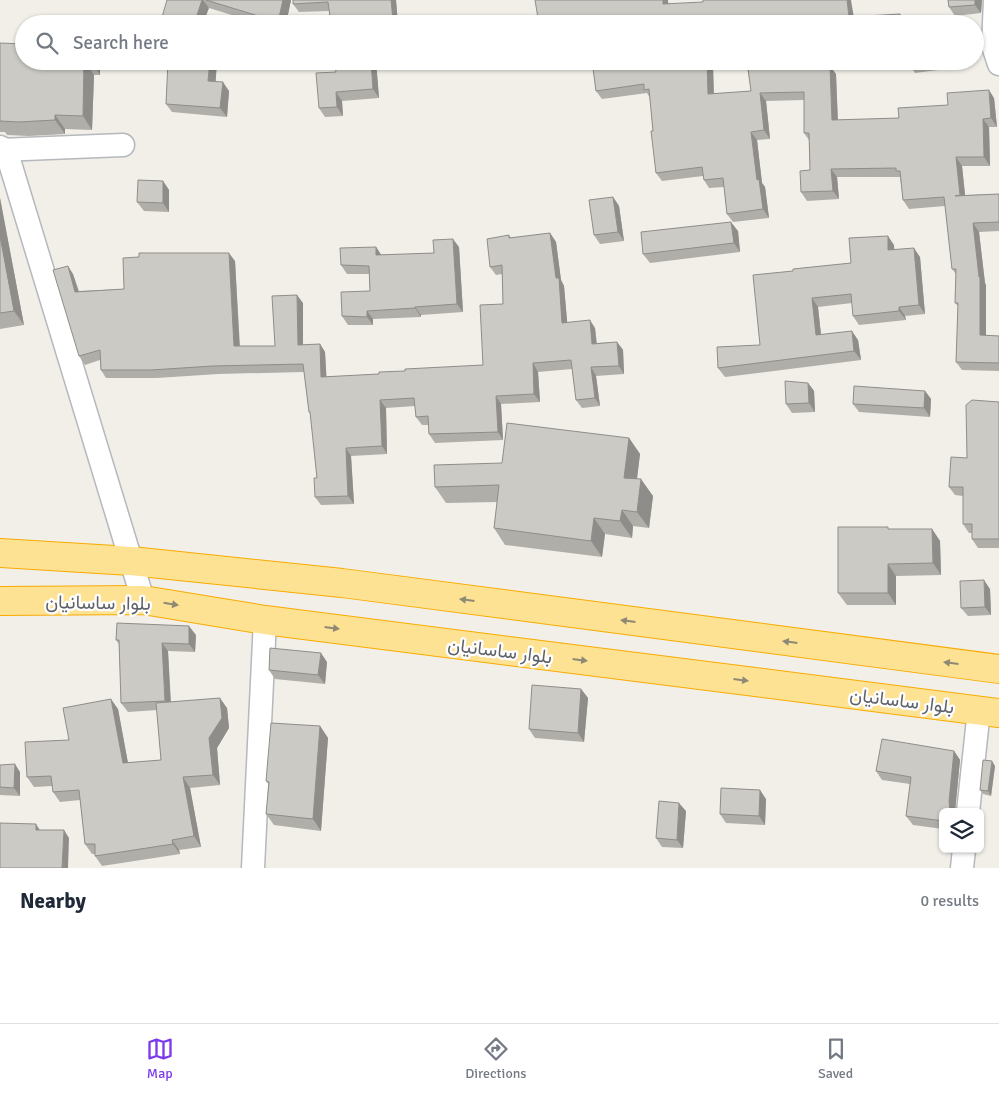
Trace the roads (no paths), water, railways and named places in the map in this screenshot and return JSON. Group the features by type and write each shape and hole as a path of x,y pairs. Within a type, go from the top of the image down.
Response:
{"highway":[{"path":"0,554 131,561 342,583 999,669"},
{"name":"بلوار ساسانیان","path":"0,601 142,600 266,620 989,712"}],"street":[{"path":"995,0 993,46 999,64"},
{"path":"123,145 2,149 142,600"},
{"path":"253,868 266,620"},
{"path":"969,808 989,712"},
{"path":"962,868 964,853"}]}
